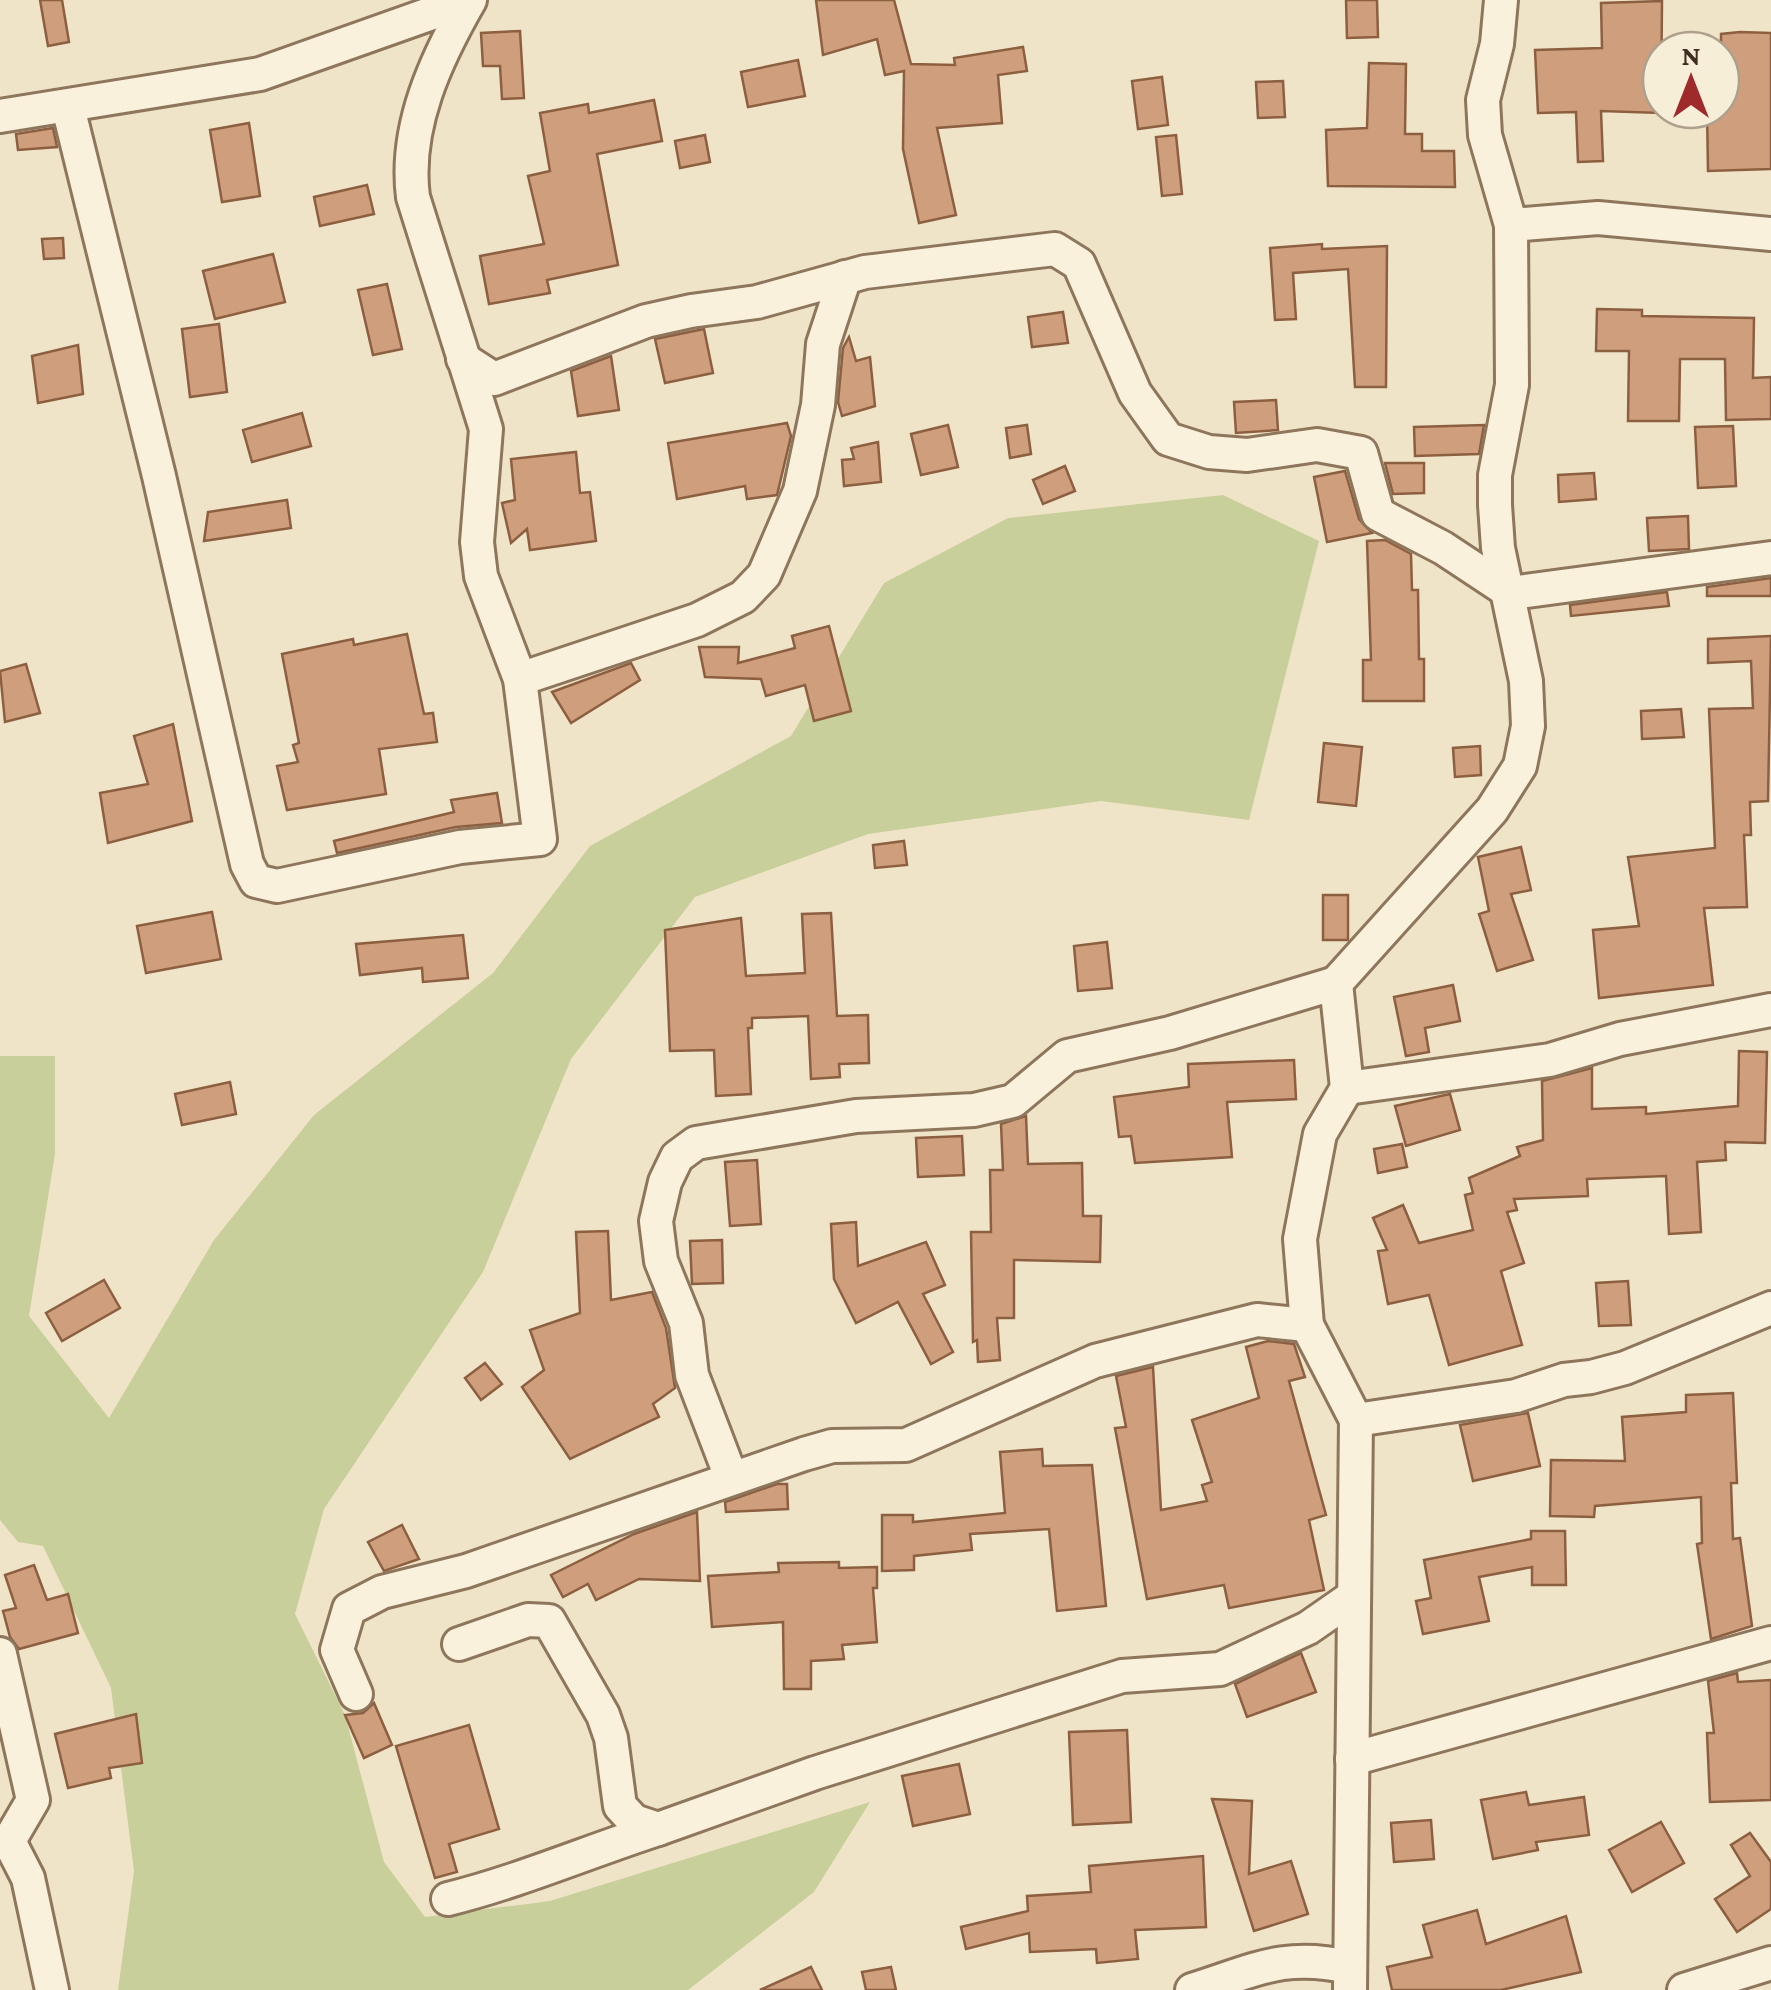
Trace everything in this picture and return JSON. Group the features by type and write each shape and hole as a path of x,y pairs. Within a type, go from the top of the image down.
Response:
{"street":[{"path":"68,107 159,476 246,864 256,881 276,886 460,847 540,838 520,679 481,576 477,542 486,429 413,197 410,169 427,88 469,0"},
{"path":"0,116 260,74 469,0"},
{"path":"731,1477 692,1375 686,1323 661,1260 656,1222 665,1182 677,1156 696,1142 856,1116 974,1110 1013,1101 1067,1056 1170,1033 1336,983 1492,810 1520,766 1528,726 1526,680 1511,592 1498,548 1495,474 1512,385 1511,225 1485,135 1483,100 1497,44 1501,0"},
{"path":"1511,225 1598,218 1771,234"},
{"path":"463,359 494,379 646,321 756,302 844,277 1036,248 1055,249 1079,264 1135,393 1168,439 1210,452 1247,455 1317,445 1362,453 1378,514 1444,548 1511,592 1771,558"},
{"path":"520,679 697,620 743,597 764,575 800,492 818,405 823,344 844,277"},
{"path":"1336,983 1347,1088 1320,1134 1300,1239 1307,1325 1356,1420 1350,1979"},
{"path":"1347,1088 1518,1066 1676,1026 1771,1010"},
{"path":"1356,1420 1516,1396 1550,1384 1626,1368 1771,1308"},
{"path":"356,1694 337,1650 349,1608 382,1592 466,1571 731,1477 832,1446 906,1445 1094,1361 1258,1320 1307,1325"},
{"path":"448,1899 519,1882 565,1858 815,1773 1122,1676 1220,1669 1308,1628 1354,1596"},
{"path":"458,1644 528,1620 549,1621 607,1727 620,1806 634,1821 658,1829"},
{"path":"1352,1759 1771,1643"},
{"path":"0,1654 33,1800 5,1842 28,1878 52,1990"},
{"path":"1192,1990 1278,1962 1319,1960 1350,1979"},
{"path":"1684,1990 1771,1963"}],"green space":[{"path":"1223,495 1319,541 1249,820 1101,801 868,834 695,897 571,1059 483,1272 324,1509 295,1614 345,1715 384,1862 425,1917 550,1901 870,1802 814,1892 688,1990 118,1990 134,1871 111,1688 43,1546 18,1542 0,1520 0,1056 55,1056 55,1154 29,1316 109,1418 214,1240 314,1115 493,973 590,846 791,736 884,583 1008,518"}],"building":[{"path":"40,0 62,0 69,42 48,46"},
{"path":"816,0 894,0 911,64 955,65 954,58 1023,47 1027,71 998,75 1002,123 937,128 956,215 919,223 903,149 904,71 885,75 877,39 823,55"},
{"path":"1346,0 1377,0 1378,37 1347,38"},
{"path":"1662,1 1662,30 1641,30 1641,112 1601,111 1603,161 1578,162 1576,112 1538,113 1535,50 1602,48 1601,3"},
{"path":"520,31 524,98 502,99 500,66 483,66 481,33"},
{"path":"1741,32 1771,33 1771,169 1708,171 1707,130 1741,130"},
{"path":"798,60 805,96 748,107 741,72"},
{"path":"1369,63 1406,64 1405,134 1422,134 1422,151 1454,151 1455,187 1328,186 1326,130 1367,128"},
{"path":"1162,77 1168,125 1138,129 1132,81"},
{"path":"1283,81 1285,117 1258,118 1256,82"},
{"path":"654,100 662,141 597,154 618,265 547,280 550,293 489,304 480,256 544,244 528,176 550,171 540,113 588,104 589,113"},
{"path":"249,123 260,196 222,202 210,130"},
{"path":"53,128 57,147 18,150 16,134"},
{"path":"705,135 710,162 680,168 675,141"},
{"path":"1176,135 1182,194 1162,196 1156,137"},
{"path":"367,185 374,214 320,226 314,197"},
{"path":"63,238 64,258 44,259 42,239"},
{"path":"1322,244 1322,249 1387,246 1386,387 1355,387 1348,269 1293,273 1296,319 1275,320 1270,248"},
{"path":"273,254 285,302 215,319 203,271"},
{"path":"387,284 402,349 373,355 358,290"},
{"path":"1597,309 1642,310 1642,316 1754,318 1753,378 1771,377 1771,419 1726,420 1725,359 1680,359 1679,421 1628,421 1629,351 1596,351"},
{"path":"1063,312 1068,343 1032,347 1028,317"},
{"path":"219,324 227,392 190,397 182,329"},
{"path":"704,329 713,373 665,383 655,339"},
{"path":"849,337 856,361 870,357 875,406 842,416 838,402 843,348"},
{"path":"78,345 83,394 38,403 32,356"},
{"path":"611,356 619,410 578,416 571,371"},
{"path":"1276,400 1278,430 1236,433 1234,402"},
{"path":"302,413 311,446 252,462 243,430"},
{"path":"787,423 791,436 777,495 747,499 745,486 677,499 668,443"},
{"path":"948,425 958,467 921,475 911,434"},
{"path":"1027,425 1031,454 1010,458 1006,428"},
{"path":"1484,425 1479,454 1415,456 1414,427"},
{"path":"1733,426 1736,486 1698,488 1695,427"},
{"path":"878,442 881,482 844,486 842,460 854,459 851,448"},
{"path":"576,452 580,493 590,492 596,541 530,550 527,529 511,543 502,503 515,500 511,459"},
{"path":"1385,463 1424,463 1424,493 1393,494"},
{"path":"1065,466 1075,491 1043,504 1033,480"},
{"path":"1345,471 1359,519 1372,533 1327,542 1314,477"},
{"path":"1594,473 1596,499 1559,502 1558,475"},
{"path":"287,500 291,528 204,541 208,512"},
{"path":"1688,516 1689,549 1649,551 1647,518"},
{"path":"1385,540 1411,554 1412,590 1418,590 1424,701 1363,701 1363,660 1371,660 1367,541"},
{"path":"1771,578 1771,596 1707,596 1707,587"},
{"path":"1667,592 1669,606 1571,616 1570,605"},
{"path":"829,626 851,711 814,721 805,685 766,696 761,679 705,677 699,647 739,647 738,663 795,648 792,636"},
{"path":"407,634 424,714 433,713 437,742 379,749 386,794 287,810 277,766 298,762 293,745 299,743 282,654 353,639 354,645"},
{"path":"1771,636 1768,801 1750,802 1751,835 1744,835 1747,907 1704,908 1713,985 1599,998 1593,930 1639,926 1628,857 1715,848 1709,709 1753,708 1751,661 1708,663 1708,639"},
{"path":"631,663 640,680 571,723 552,692"},
{"path":"26,664 40,713 5,722 0,671"},
{"path":"1681,709 1684,737 1642,739 1641,711"},
{"path":"173,724 192,821 108,843 100,793 148,784 134,736"},
{"path":"1324,743 1362,747 1356,806 1318,802"},
{"path":"1480,746 1481,775 1455,777 1453,748"},
{"path":"497,793 502,823 456,827 337,853 334,841 454,812 451,800"},
{"path":"904,841 907,865 875,868 873,845"},
{"path":"1521,847 1531,890 1511,894 1533,960 1497,971 1479,914 1489,911 1478,857"},
{"path":"1323,895 1348,895 1348,940 1323,940"},
{"path":"212,912 221,959 146,973 137,926"},
{"path":"831,913 837,1016 868,1015 869,1063 839,1064 840,1077 811,1079 808,1016 752,1018 752,1028 748,1028 751,1094 716,1096 714,1050 670,1051 665,930 741,918 746,976 805,973 802,914"},
{"path":"463,935 468,978 423,982 422,968 360,975 356,944"},
{"path":"1107,942 1112,988 1078,991 1074,946"},
{"path":"1453,985 1460,1021 1425,1028 1429,1052 1406,1056 1394,997"},
{"path":"1739,1051 1767,1052 1765,1143 1725,1142 1726,1160 1697,1162 1701,1232 1669,1234 1666,1176 1587,1179 1588,1196 1514,1199 1517,1210 1507,1212 1524,1263 1501,1271 1522,1345 1449,1365 1429,1295 1388,1304 1378,1251 1387,1250 1373,1218 1403,1205 1419,1243 1473,1230 1465,1195 1473,1193 1469,1178 1520,1156 1517,1147 1543,1140 1542,1081 1592,1068 1592,1109 1646,1107 1646,1114 1738,1106"},
{"path":"1294,1060 1296,1099 1227,1102 1232,1157 1135,1163 1131,1136 1119,1137 1114,1097 1189,1087 1188,1064"},
{"path":"230,1082 236,1114 182,1125 175,1094"},
{"path":"1450,1094 1460,1130 1406,1146 1395,1106"},
{"path":"1026,1116 1028,1164 1082,1163 1083,1216 1101,1216 1100,1262 1014,1260 1014,1318 997,1318 1000,1360 978,1362 977,1340 973,1342 971,1232 991,1232 990,1170 1003,1170 1001,1124"},
{"path":"962,1136 964,1175 918,1177 916,1138"},
{"path":"1402,1144 1407,1167 1378,1173 1374,1149"},
{"path":"757,1160 761,1224 730,1226 725,1162"},
{"path":"856,1222 858,1266 926,1242 945,1285 923,1294 953,1352 931,1364 898,1302 856,1323 834,1279 831,1224"},
{"path":"608,1231 611,1300 652,1292 666,1328 675,1388 653,1404 659,1417 570,1459 522,1387 544,1370 530,1330 580,1313 576,1232"},
{"path":"722,1240 723,1283 692,1284 690,1241"},
{"path":"104,1280 120,1308 62,1341 46,1313"},
{"path":"1628,1281 1631,1325 1599,1326 1596,1283"},
{"path":"1268,1341 1294,1344 1305,1377 1289,1381 1326,1515 1309,1520 1324,1590 1229,1608 1224,1585 1147,1599 1115,1428 1126,1427 1116,1376 1153,1367 1161,1510 1207,1501 1202,1485 1212,1482 1192,1420 1259,1398 1246,1347"},
{"path":"485,1363 502,1384 481,1400 465,1378"},
{"path":"1733,1393 1737,1483 1731,1483 1733,1539 1740,1538 1752,1626 1711,1639 1697,1544 1702,1543 1701,1497 1595,1506 1594,1517 1550,1516 1551,1460 1625,1461 1622,1417 1686,1412 1686,1395"},
{"path":"1528,1413 1540,1466 1473,1481 1460,1425"},
{"path":"1042,1449 1043,1466 1092,1465 1106,1606 1057,1611 1049,1529 970,1534 972,1550 914,1556 914,1570 882,1571 882,1515 913,1515 913,1522 1005,1513 1000,1452"},
{"path":"787,1484 788,1509 726,1512 725,1502"},
{"path":"697,1512 700,1581 639,1579 596,1600 588,1584 563,1597 551,1575 634,1534"},
{"path":"402,1525 419,1559 384,1571 368,1542"},
{"path":"1531,1531 1565,1531 1566,1585 1532,1585 1532,1567 1479,1577 1489,1621 1423,1634 1416,1601 1431,1598 1424,1560 1531,1539"},
{"path":"839,1562 839,1568 877,1567 877,1588 873,1588 877,1642 842,1645 844,1659 811,1661 811,1689 784,1689 783,1622 712,1627 708,1576 779,1572 778,1563"},
{"path":"34,1565 47,1600 68,1594 78,1633 19,1649 10,1637 3,1611 16,1608 5,1575"},
{"path":"1301,1653 1316,1692 1247,1717 1235,1684"},
{"path":"1737,1673 1738,1682 1771,1680 1771,1800 1710,1802 1707,1733 1714,1733 1708,1681"},
{"path":"374,1703 392,1745 364,1758 345,1715 363,1713"},
{"path":"136,1714 142,1763 109,1768 111,1778 68,1788 55,1734"},
{"path":"469,1725 499,1829 449,1844 457,1872 435,1878 396,1746"},
{"path":"1127,1730 1131,1822 1073,1825 1069,1732"},
{"path":"959,1764 970,1814 913,1826 902,1776"},
{"path":"1526,1792 1529,1805 1584,1797 1589,1835 1536,1842 1538,1850 1493,1859 1481,1800"},
{"path":"1212,1799 1252,1801 1249,1874 1291,1861 1308,1914 1254,1931"},
{"path":"1431,1820 1434,1859 1394,1862 1391,1823"},
{"path":"1661,1822 1684,1863 1632,1892 1609,1850"},
{"path":"1750,1833 1771,1862 1771,1909 1737,1932 1715,1899 1750,1876 1731,1845"},
{"path":"1203,1856 1206,1927 1135,1930 1138,1959 1097,1963 1096,1949 1030,1952 1029,1933 966,1949 961,1927 1028,1911 1027,1896 1091,1892 1089,1866"},
{"path":"1477,1910 1486,1944 1566,1916 1581,1972 1501,1990 1392,1990 1387,1967 1432,1957 1423,1925"},
{"path":"811,1967 822,1990 760,1990"},
{"path":"891,1967 896,1990 866,1990 862,1972"}]}
